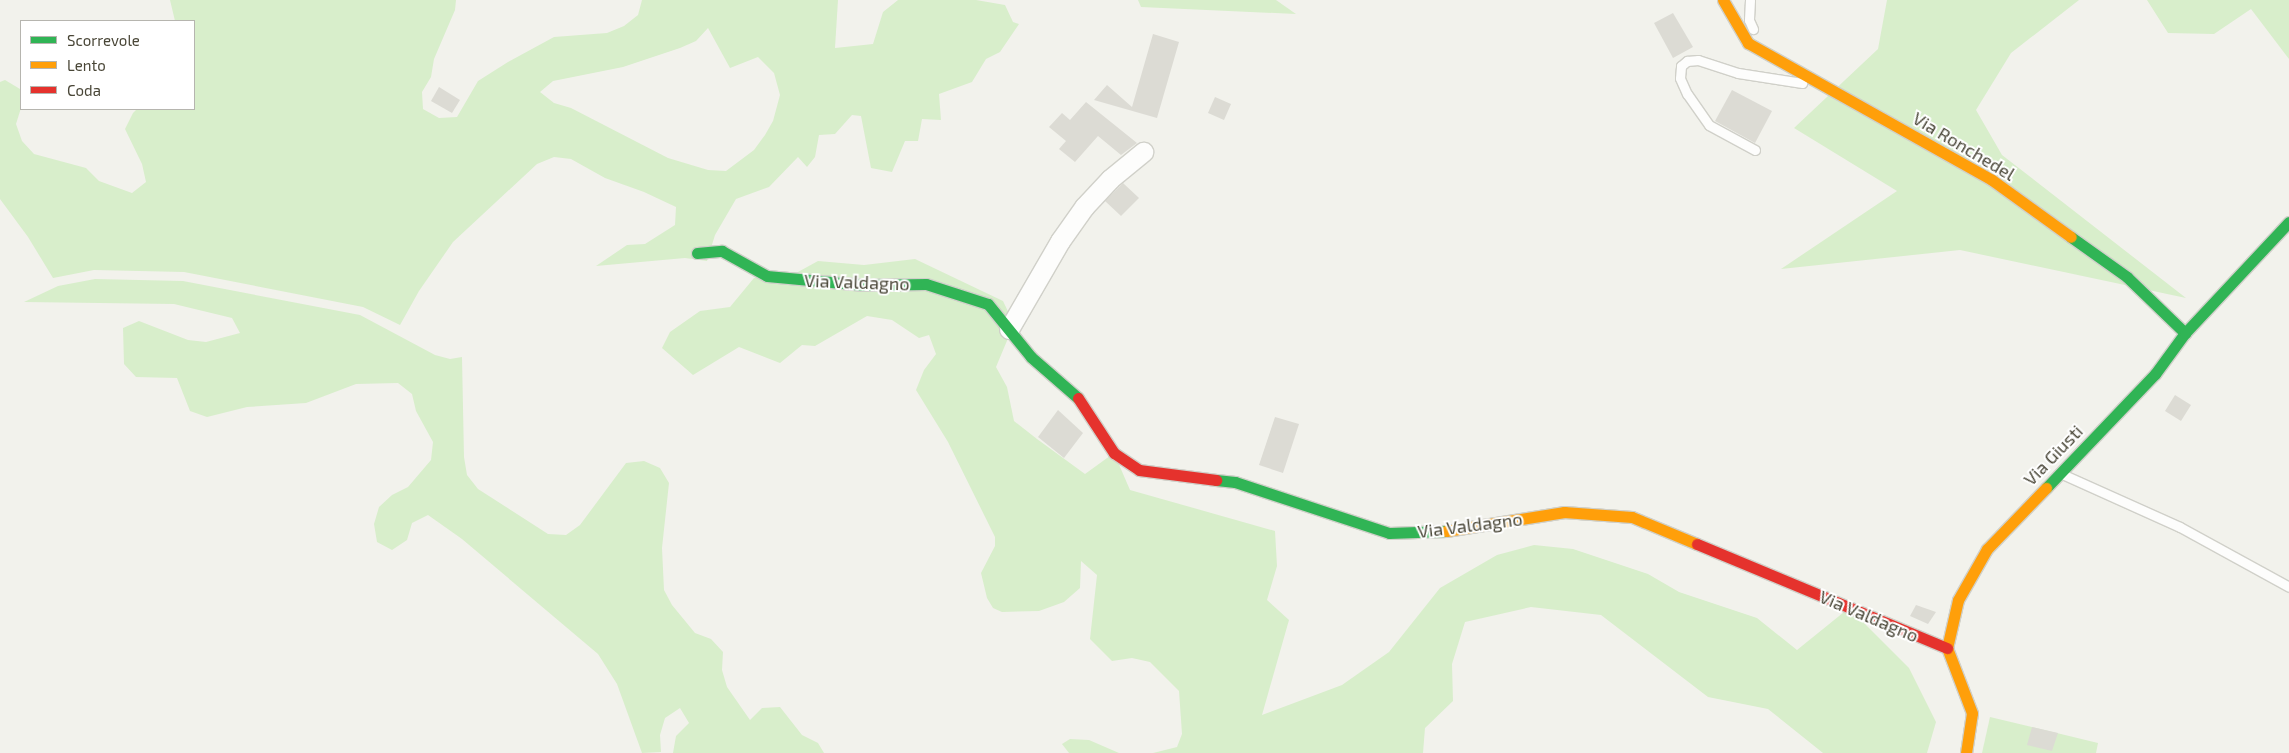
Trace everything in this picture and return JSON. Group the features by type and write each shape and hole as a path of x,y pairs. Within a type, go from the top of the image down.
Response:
{"street":[{"name":"Via Ronchedel","path":"1723,0 1748,43 1992,180 2127,277 2185,333"},
{"path":"1009,329 1060,241 1084,207 1110,179 1143,152"},
{"name":"Via Giusti","path":"1948,648 1958,600 1987,549 2155,374 2185,333 2289,222"},
{"name":"Via Valdagno","path":"698,253 722,251 767,276 864,284 926,284 988,304 1031,357 1078,398 1114,453 1139,470 1235,482 1389,533 1458,530 1564,512 1632,517 1948,648"},
{"path":"1948,648 1972,713 1966,753"}],"lane":[{"path":"1750,0 1749,20 1761,50"},
{"path":"1755,150 1709,125 1701,117 1680,78 1681,66 1687,61 1698,60 1738,73 1827,87"},
{"path":"2059,473 2180,527 2289,587"}],"green space":[{"path":"170,0 456,0 455,10 434,59 431,77 422,92 423,109 439,118 457,117 478,81 508,62 554,37 607,33 624,26 638,15 642,0 838,0 835,48 873,44 883,12 898,0 976,0 1005,5 1013,22 1019,24 1000,52 986,59 972,82 939,94 941,120 922,119 918,141 905,141 892,172 871,168 861,116 852,115 835,134 819,135 815,157 807,167 798,157 769,187 736,199 715,235 707,261 685,258 596,266 627,245 645,244 675,225 676,207 644,192 605,178 571,159 554,157 537,164 453,242 419,291 400,325 363,307 184,272 94,270 53,278 28,237 0,199 0,82 5,80 20,89 20,110 16,124 22,141 34,154 86,168 99,181 132,193 146,182 142,164 125,129 136,110 195,110 195,20 175,20","holes":["708,28 730,68 758,57 774,73 780,95 773,121 754,150 726,171 708,170 668,158 571,108 554,103 540,92 553,81 623,67 680,48 696,41"]},
{"path":"1138,0 1276,0 1296,14 1141,7"},
{"path":"1887,0 2079,0 2011,53 1976,110 2002,155 2186,298 1960,250 1781,269 1897,191 1794,128 1878,49"},
{"path":"2147,0 2289,0 2289,59 2251,9 2214,34 2168,33"},
{"path":"915,259 1003,301 1014,324 996,367 1007,387 1014,421 1037,439 1085,474 1114,453 1130,490 1275,531 1277,566 1267,600 1289,620 1262,715 1342,685 1389,652 1440,588 1497,555 1534,545 1573,549 1648,574 1679,592 1757,618 1797,650 1849,608 1909,668 1936,722 1927,753 1823,753 1768,709 1708,697 1601,615 1531,607 1465,622 1452,664 1453,701 1425,728 1423,753 1153,753 1177,747 1182,734 1179,691 1150,662 1132,658 1112,661 1090,639 1097,575 1081,561 1080,588 1064,602 1039,611 1002,612 993,608 987,598 981,573 995,546 995,537 948,442 916,390 924,370 936,354 929,335 919,338 892,320 867,316 815,346 802,345 780,363 739,347 693,375 662,348 670,332 700,311 730,307 754,278 787,278 818,261 864,265"},
{"path":"95,279 183,281 360,315 435,355 450,359 462,357 464,457 467,475 478,489 548,534 566,535 580,525 626,463 644,461 660,468 669,483 662,548 664,590 672,605 695,633 711,639 723,652 722,670 727,687 750,720 762,708 780,707 802,735 818,743 824,753 673,753 676,736 689,723 680,708 665,718 660,735 661,752 642,753 617,684 598,654 462,539 428,515 412,523 407,540 392,550 377,542 374,524 379,507 392,495 408,487 431,460 433,442 416,411 412,394 398,383 356,384 306,403 247,407 207,417 190,411 177,378 136,377 124,364 123,328 139,321 188,340 206,342 240,333 232,318 174,304 24,302 58,286"},
{"path":"1990,717 2098,743 2096,753 1982,753"},
{"path":"1070,739 1089,740 1119,753 1069,753 1062,744"}],"building":[{"path":"1673,13 1693,47 1673,58 1654,23"},
{"path":"1153,34 1179,42 1157,118 1094,100 1107,85 1132,107"},
{"path":"439,87 460,100 452,113 431,101"},
{"path":"1732,90 1772,111 1755,143 1715,121"},
{"path":"1215,97 1231,104 1224,120 1208,113"},
{"path":"1086,102 1137,143 1121,155 1098,136 1075,162 1059,149 1066,141 1049,127 1062,113 1070,120"},
{"path":"1123,183 1139,198 1121,216 1105,201"},
{"path":"2175,395 2191,405 2181,421 2165,411"},
{"path":"1058,410 1083,433 1064,458 1038,437"},
{"path":"1275,417 1299,424 1283,473 1259,465"},
{"path":"1916,605 1936,612 1928,624 1910,616"},
{"path":"2032,727 2058,733 2052,751 2027,745"}],"traffic: fast":[{"path":"2046,488 2155,374 2185,333 2289,222"},
{"path":"2071,237 2127,277 2185,333"},
{"path":"697,253 722,251 767,276 864,285 926,284 988,304 1031,357 1078,398"},
{"path":"1216,480 1235,482 1389,533 1446,531"}],"traffic: slow":[{"path":"1723,0 1748,43 1992,180 2071,237"},
{"path":"1966,753 1972,713 1947,648 1958,600 1987,549 2046,488"},
{"path":"1446,531 1564,512 1632,517 1697,544"}],"traffic: jam":[{"path":"1078,398 1114,453 1139,470 1216,480"},
{"path":"1697,544 1947,648"}]}
